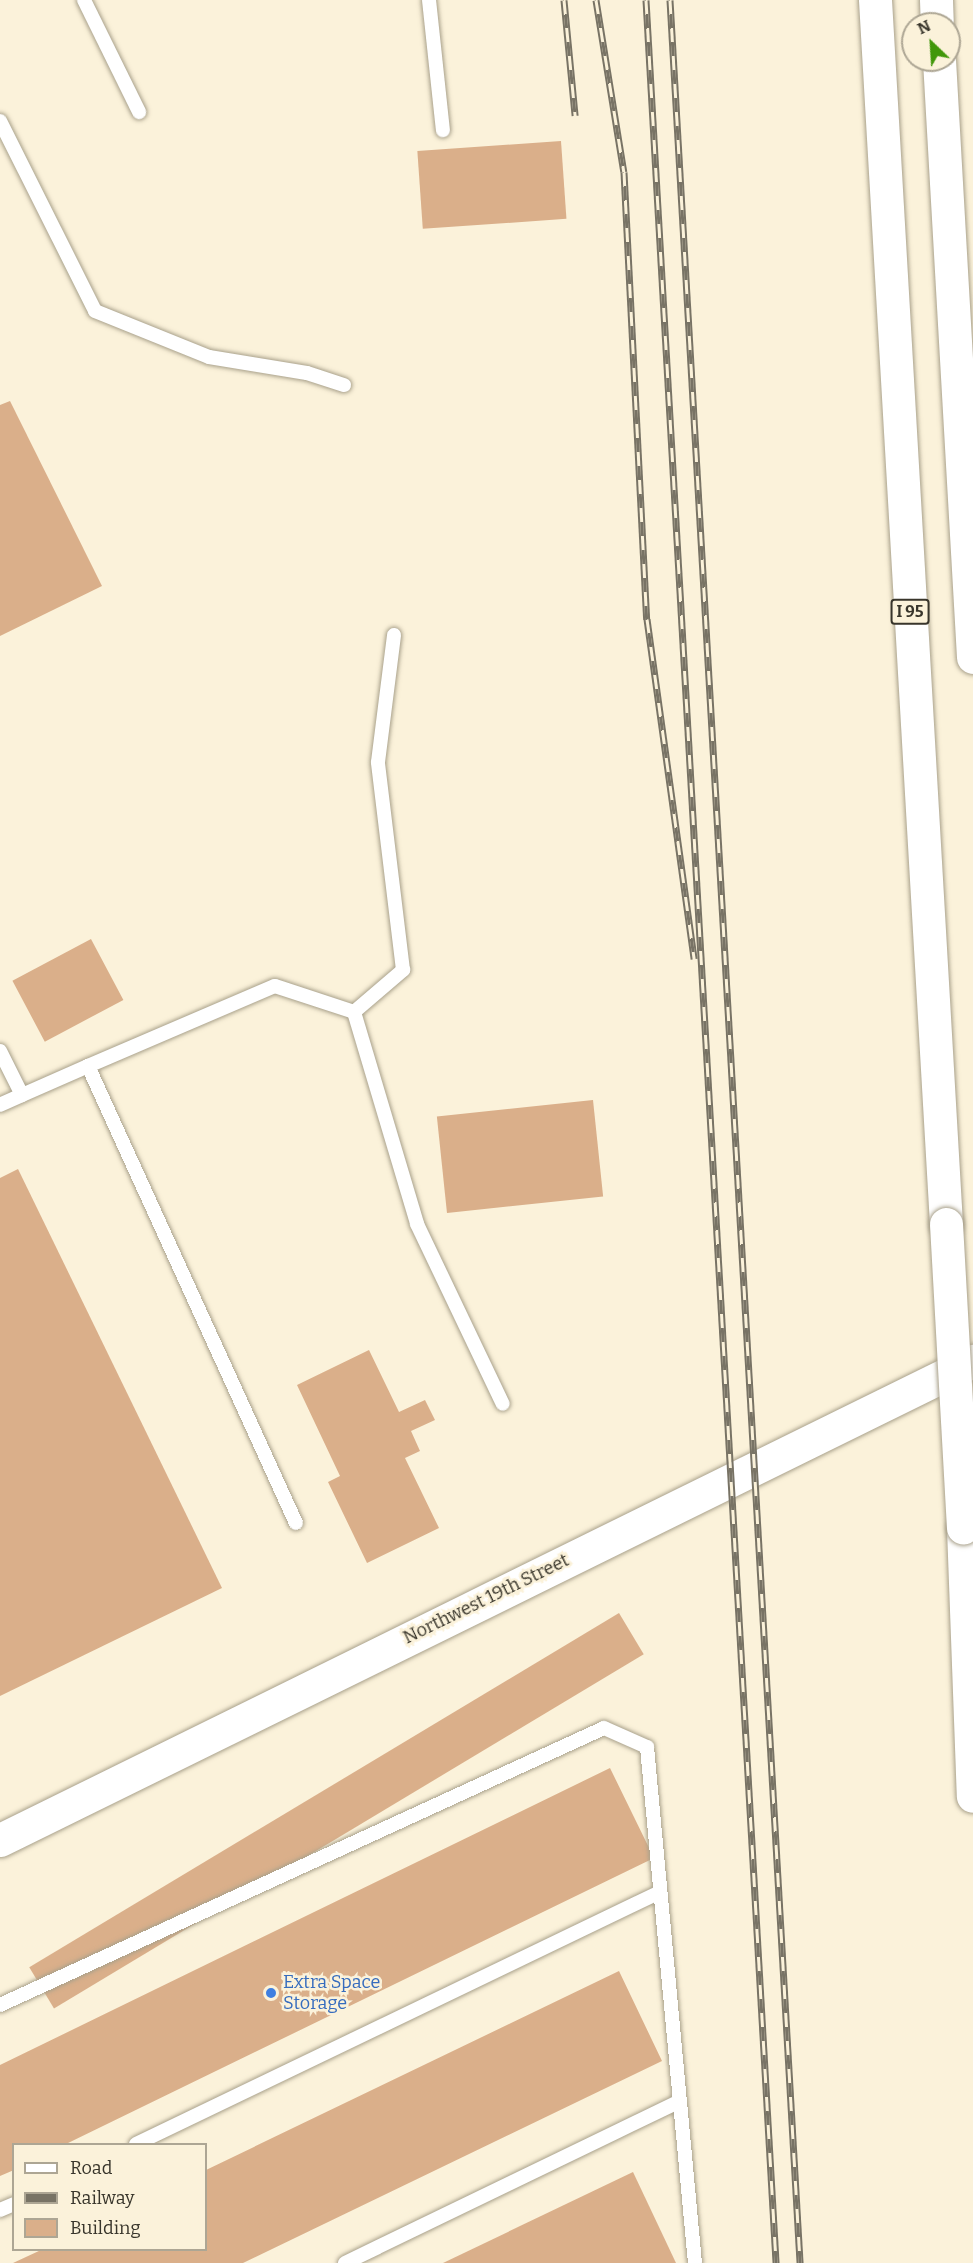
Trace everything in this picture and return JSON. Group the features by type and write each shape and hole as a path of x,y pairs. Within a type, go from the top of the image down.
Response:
{"main road":[{"name":"I 95","path":"875,0 963,1528 973,1796"},
{"path":"940,72 973,657"},
{"name":"Northwest 19th Street","path":"0,1840 973,1361"}],"lane":[{"path":"84,0 139,112"},
{"path":"429,0 443,130"},
{"path":"0,121 94,311 209,357 307,373 344,385"},
{"path":"354,1012 403,970 378,762 394,635"},
{"path":"0,1105 274,986 354,1012"},
{"path":"354,1012 417,1224 503,1404"},
{"path":"0,1052 22,1095"},
{"path":"88,1066 296,1523"},
{"path":"0,2005 604,1728 647,1747 695,2263"},
{"path":"140,2143 660,1892"},
{"path":"345,2263 680,2101"}],"building":[{"path":"561,141 566,219 423,229 417,151"},
{"path":"10,401 102,586 0,636 0,405"},
{"path":"91,939 123,1000 45,1042 12,981"},
{"path":"593,1100 603,1196 447,1213 437,1116"},
{"path":"18,1169 222,1588 0,1696 0,1178"},
{"path":"369,1350 399,1412 425,1400 435,1420 411,1431 420,1451 405,1458 439,1528 367,1563 328,1482 340,1476 297,1385"},
{"path":"619,1613 644,1654 54,2008 29,1967"},
{"path":"610,1768 654,1858 68,2143 12,2143 12,2171 0,2176 0,2065"},
{"path":"619,1971 662,2061 243,2263 13,2263 39,2251 207,2251 207,2170"},
{"path":"633,2172 676,2263 443,2263"}],"railway":[{"path":"564,0 575,115"},
{"path":"596,0 624,172 647,619 694,959"},
{"path":"646,0 776,2263"},
{"path":"670,0 800,2263"}],"place":[{"name":"Extra Space Storage","path":"271,1993"}]}
